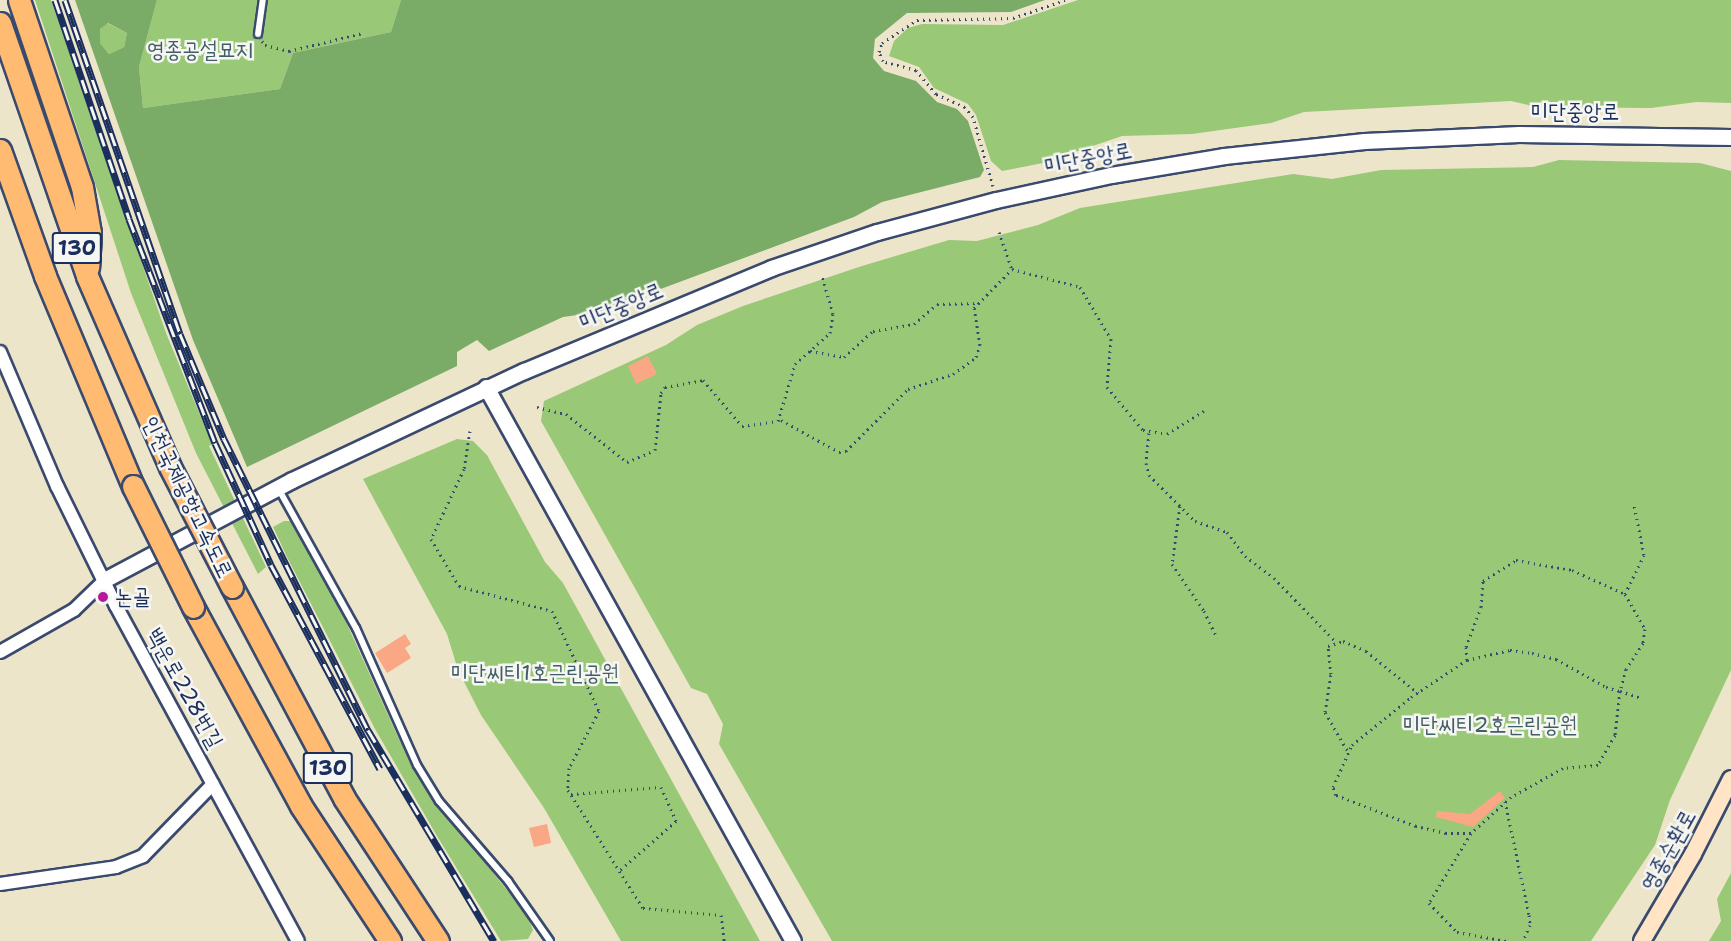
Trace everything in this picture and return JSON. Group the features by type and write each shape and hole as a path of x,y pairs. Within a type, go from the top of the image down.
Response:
{"highway":[{"path":"19,0 82,187 90,233 87,276"},
{"name":"인천국제공항고속도로","path":"0,23 87,276 170,467 344,798 438,941"},
{"name":"인천국제공항고속도로","path":"0,150 45,276 133,486 193,607 301,806 390,941"}],"main road":[{"name":"영종순환로","path":"1642,941 1683,873 1731,779"}],"street":[{"name":"미단중앙로","path":"106,579 277,487 486,387 771,268 877,232 996,200 1202,160 1364,141 1519,134 1731,137"},
{"name":"백운로228번길","path":"0,352 57,486 106,579 116,606 298,941"},
{"path":"486,387 794,941"},
{"path":"0,652 74,610 106,579"},
{"path":"0,884 116,867 143,856 213,784"}],"lane":[{"path":"258,34 263,0"},
{"path":"277,487 342,601 399,731 439,801 508,881 548,941"}],"path":[{"path":"996,200 973,117 965,107 936,94 916,70 883,61 879,52 882,43 917,20 1013,18 1065,0"},
{"path":"258,34 265,45 289,51 363,33"},
{"path":"999,232 1011,269"},
{"path":"537,407 566,414 627,462 655,450 661,393 665,387 703,380 742,426 781,420 839,452 846,451 908,389 953,374 976,357 980,345 974,314 977,303 1011,269"},
{"path":"1011,269 1082,290 1111,339 1107,387 1138,426 1149,433 1179,429 1205,410"},
{"path":"781,420 790,374 810,351 826,339 832,324 831,302 822,276"},
{"path":"810,351 844,357 873,331 914,324 938,304 977,303"},
{"path":"470,431 464,469 431,539 459,586 552,610 599,711 569,768 566,783 571,794 647,911 721,915 724,941"},
{"path":"1149,433 1146,469 1180,506 1198,523 1223,529 1245,556 1274,578 1335,641 1366,651 1418,693"},
{"path":"1625,594 1644,555 1634,505"},
{"path":"1180,506 1172,564 1204,611 1217,638"},
{"path":"1467,660 1466,647 1481,607 1483,581 1508,563 1560,567 1625,594 1644,624 1645,636 1626,669 1620,691 1615,735 1598,765 1563,768 1505,801 1472,833 1429,903 1457,932 1508,941"},
{"path":"1335,641 1328,646 1327,656 1331,674 1325,712 1347,750"},
{"path":"1472,833 1446,833 1416,826 1336,795 1334,787 1347,750 1418,693 1467,660 1510,650 1556,658 1590,680 1641,698"},
{"path":"571,794 661,788 676,821 619,871"},
{"path":"1505,801 1529,915 1530,925 1523,941"}],"green space":[{"path":"35,0 51,0 166,333 212,444 209,446 266,567 258,574 196,453 131,293"},
{"path":"75,0 157,0 139,67 143,108 280,89 293,53 391,32 401,0 1045,0 1011,12 907,13 875,39 873,58 884,71 916,81 937,102 957,109 968,121 984,170 980,177 882,202 854,217 599,312 563,317 489,351 477,340 457,352 457,366 247,467 193,340","holes":["108,23 127,33 124,47 109,54 100,43 100,29"]},
{"name":"영종공설묘지","path":"157,0 401,0 391,32 293,53 280,89 143,108 139,67"},
{"path":"1078,0 1731,0 1731,103 1696,102 1651,108 1536,107 1511,101 1304,112 1271,123 1192,134 1122,136 1043,163 1002,171 991,161 976,115 968,104 934,88 919,67 889,56 894,41 908,28 922,24 1003,25"},
{"path":"107,23 127,33 124,47 109,54 100,43 100,29"},
{"name":"미단씨티2호근린공원","path":"1559,160 1700,163 1731,171 1731,670 1670,800 1655,845 1591,941 832,941 719,744 723,724 707,694 691,688 541,421 544,401 666,345 697,325 743,306 949,240 977,241 1038,225 1080,208 1293,174 1332,179 1381,170 1533,167"},
{"name":"미단씨티1호근린공원","path":"457,439 473,441 487,455 545,562 563,583 760,941 621,941 544,808 481,715 458,670 447,634 363,479"},
{"path":"284,521 291,521 328,582 398,737 430,794 527,915 533,930 528,939 501,941 437,836 375,729 287,557 273,527"},
{"path":"1731,873 1731,941 1709,941 1721,921 1717,899"}],"building":[{"path":"648,356 657,374 636,384 628,366"},
{"path":"405,634 411,644 405,648 411,658 387,673 375,653"},
{"path":"1500,791 1505,798 1473,827 1436,817 1437,811 1470,814"},
{"path":"547,824 551,843 534,847 529,828"}],"railway":[{"path":"55,0 129,219 215,443 271,565 380,769"},
{"path":"65,0 180,334 224,439 368,730 494,941"}],"place":[{"name":"논골","path":"103,597"}]}
